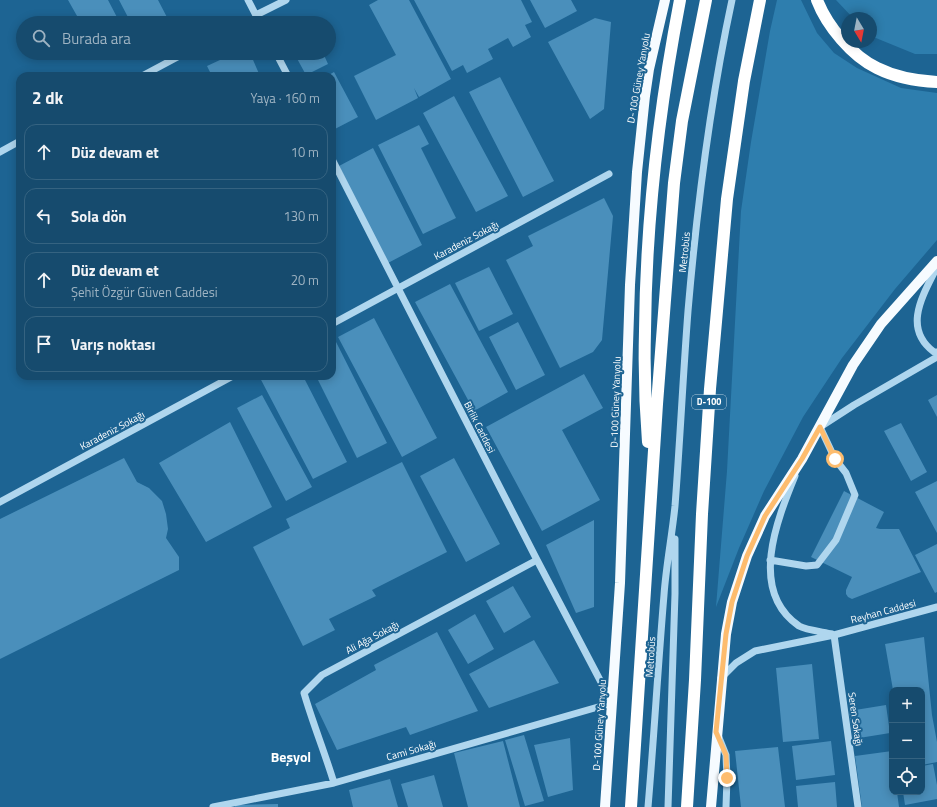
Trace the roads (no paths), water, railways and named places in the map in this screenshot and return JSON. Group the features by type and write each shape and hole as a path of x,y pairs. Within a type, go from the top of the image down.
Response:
{"highway":[{"path":"652,478 647,426 645,293 658,136 671,48 680,0"},
{"path":"631,807 662,331 674,183 682,121 706,0"},
{"name":"D-100","path":"687,807 710,381 727,199 744,81 760,0"},
{"path":"817,0 830,26 859,56 877,68 897,76 921,82 937,82"}],"main road":[{"name":"D-100 Güney Yanyolu","path":"605,807 620,583 630,277 637,172 648,76 666,0"},
{"path":"711,807 716,732 726,634 732,602 747,556 765,516 802,459 853,365 881,324 937,262"}],"street":[{"path":"248,0 256,15 286,0"},
{"name":"Metrobüs","path":"648,807 655,733 664,594 674,508 695,234 706,141 721,52 732,0"},
{"path":"149,72 172,60"},
{"path":"280,60 286,72"},
{"path":"0,152 16,143"},
{"name":"Birlik Caddesi","path":"336,167 537,560 612,703"},
{"name":"Karadeniz Sokağı","path":"336,322 609,174"},
{"path":"937,267 920,302 918,316 920,334 926,346 934,352 937,352"},
{"path":"770,560 806,566 816,565 836,540 855,495 846,473 835,459 820,427 854,405 937,357"},
{"name":"Karadeniz Sokağı","path":"0,502 226,380"},
{"path":"802,459 784,503 770,560 772,588 786,613 800,626 834,635"},
{"name":"Metrobüs","path":"668,807 675,594 674,508"},
{"name":"Ali Ağa Sokağı","path":"334,783 304,694 322,675 537,560"},
{"name":"Reyhan Caddesi","path":"721,678 736,664 755,651 834,635 937,607"},
{"name":"Seren Sokağı","path":"834,635 858,807"},
{"name":"Cami Sokağı","path":"213,807 334,783 612,703"},
{"path":"716,732 726,755 726,807"}],"district":[{"name":"Beşyol","path":"291,757"}]}
